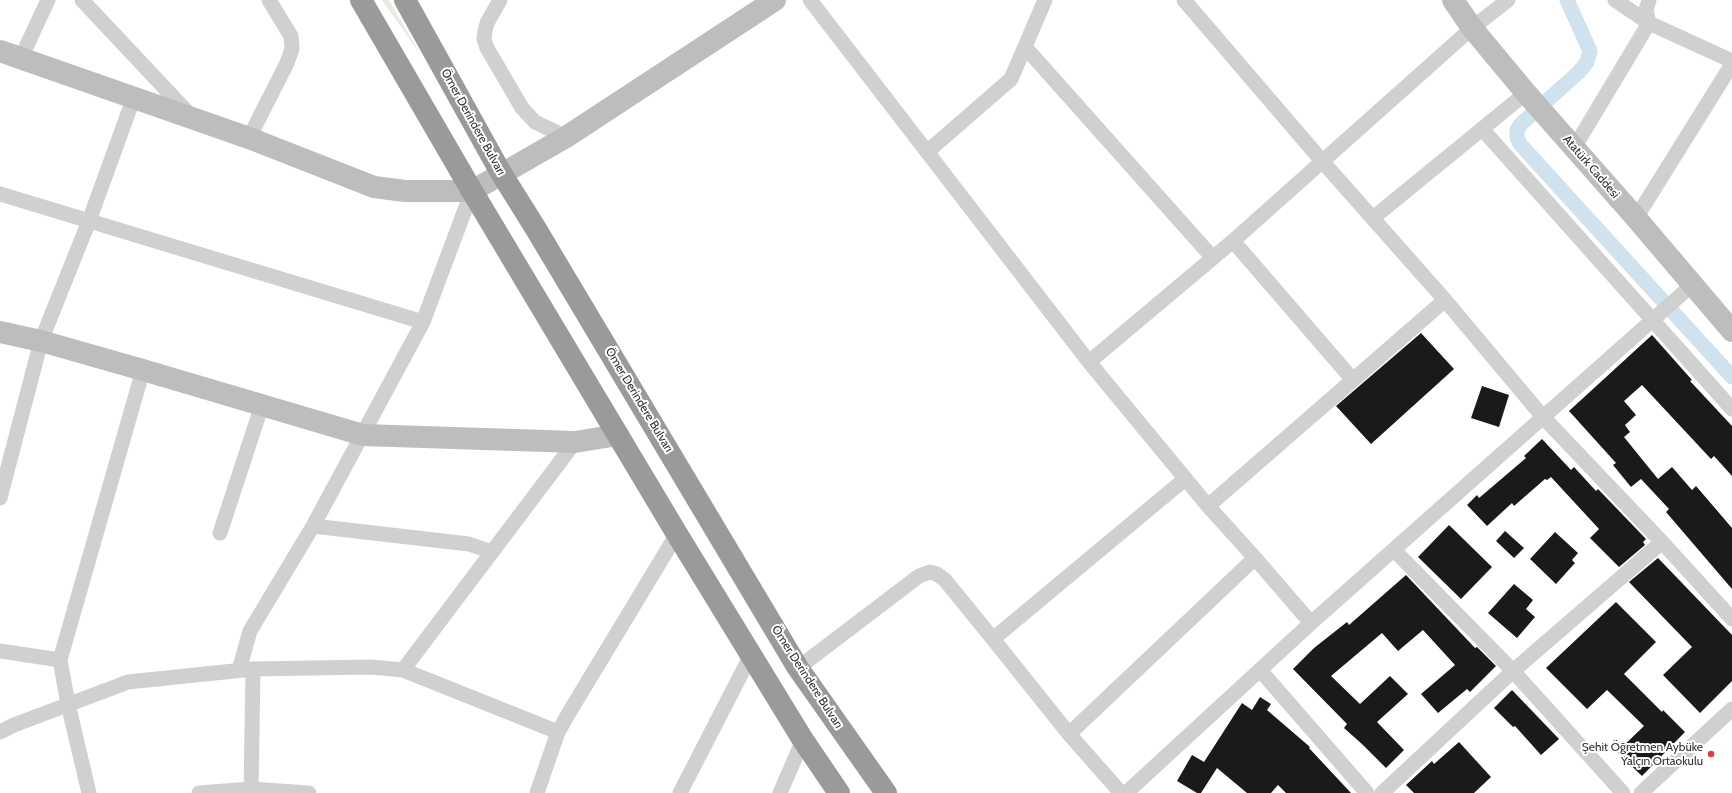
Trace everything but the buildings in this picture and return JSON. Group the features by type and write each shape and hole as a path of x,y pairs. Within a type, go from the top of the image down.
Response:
{"highway":[{"path":"361,0 472,191 677,534 803,740 839,793"},
{"name":"Ömer Derindere Bulvarı","path":"404,0 501,173 536,229 798,668 886,793"}],"street":[{"path":"21,58 48,0"},
{"path":"82,0 193,118"},
{"path":"249,138 287,63 292,49 291,36 269,0"},
{"path":"500,0 487,23 484,39 487,48 522,108 535,122 566,137"},
{"path":"0,51 249,138 374,187 405,191 472,191 566,137 775,0"},
{"path":"810,0 1089,362 1185,479 1311,623"},
{"path":"927,152 1011,79 1045,0"},
{"path":"1184,0 1322,161 1445,300 1543,417 1662,542 1732,619"},
{"name":"Atatürk Caddesi","path":"1453,0 1472,28 1526,93 1636,218 1732,331"},
{"path":"1089,362 1233,241 1472,28 1508,0"},
{"path":"1615,0 1649,23 1732,63 1636,218"},
{"path":"1574,148 1649,23 1646,10 1650,0"},
{"path":"1026,47 1212,258"},
{"path":"1373,218 1483,130 1526,93"},
{"path":"0,498 41,341 89,221 134,97"},
{"path":"1483,130 1732,409"},
{"path":"251,791 246,670 250,631 314,526 423,322 472,191"},
{"path":"0,194 423,322"},
{"path":"1233,241 1353,380"},
{"path":"1126,793 1311,623 1692,285"},
{"path":"1208,506 1445,300"},
{"path":"0,332 41,341 143,370 363,436 575,442 618,435"},
{"path":"89,793 68,704 60,660 143,370"},
{"path":"220,533 262,405"},
{"path":"404,670 575,442"},
{"path":"993,639 1185,479"},
{"path":"314,526 469,544 492,552"},
{"path":"537,793 558,732 677,534"},
{"path":"1382,793 1514,671 1662,542"},
{"path":"1394,550 1514,671 1623,793"},
{"path":"1069,734 1255,558"},
{"path":"798,668 919,576 930,572 938,574 945,580 1069,734 1121,793"},
{"path":"0,651 60,660"},
{"path":"680,793 751,655"},
{"path":"0,732 14,725 128,682 246,670 372,667 404,670 558,732"},
{"path":"1260,670 1367,793"},
{"path":"1641,793 1732,709"},
{"path":"780,793 803,740"},
{"path":"199,793 251,791 310,793"}],"shaded area":[{"path":"382,0 389,0 420,54"}],"waterway":[{"path":"1567,0 1590,51 1587,62 1579,72 1521,124 1517,130 1517,137 1520,144 1732,377"}],"place":[{"name":"Şehit Öğretmen Aybüke Yalçın Ortaokulu","path":"1711,754"}]}
